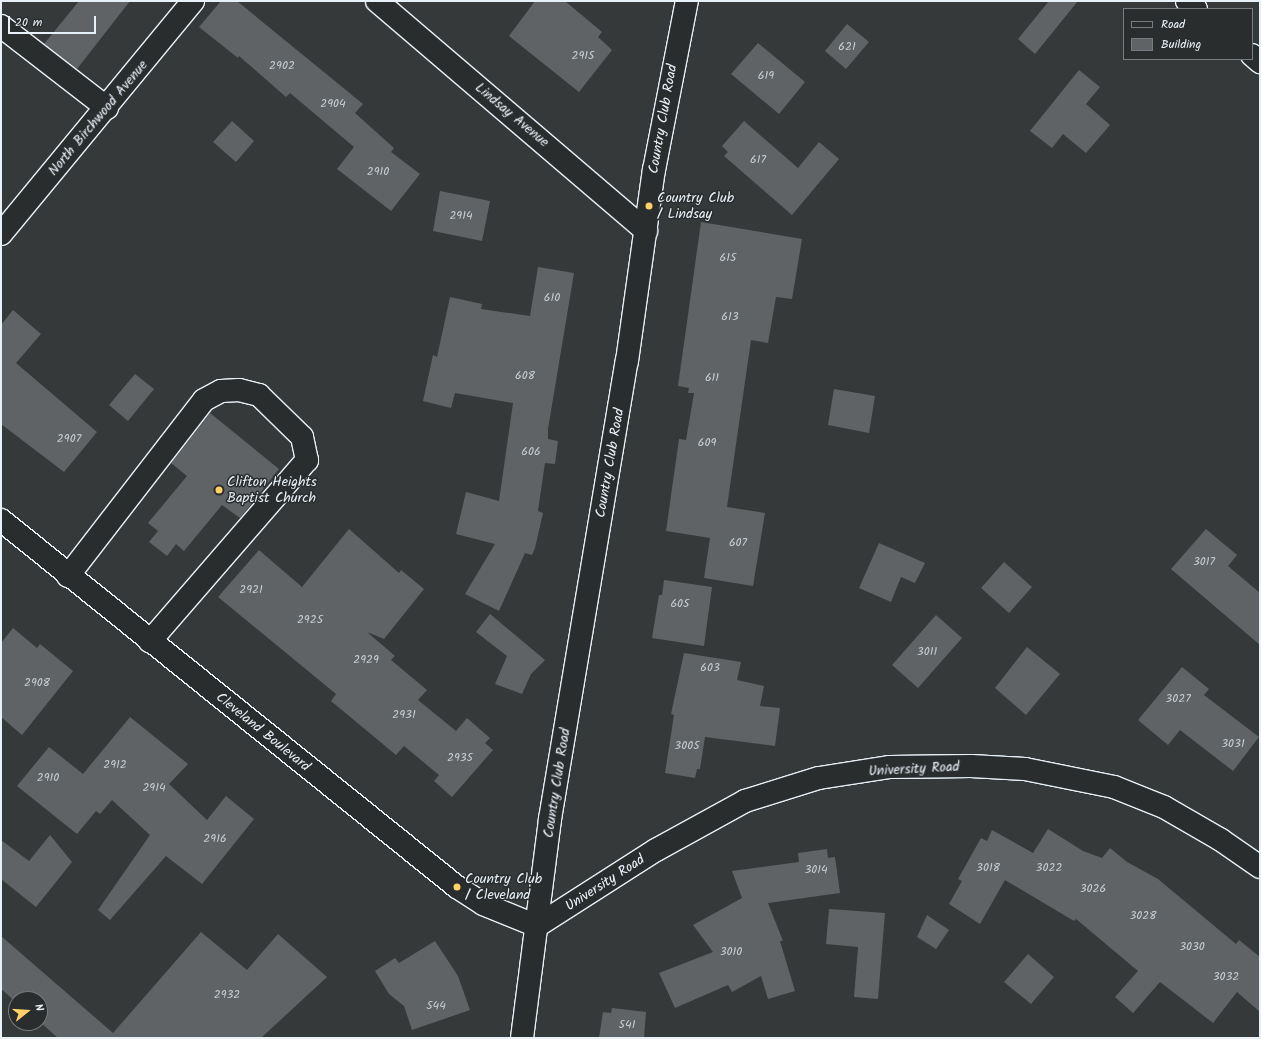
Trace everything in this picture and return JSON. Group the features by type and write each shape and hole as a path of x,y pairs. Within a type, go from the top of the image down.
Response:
{"street":[{"name":"North Birchwood Avenue","path":"1,234 107,108 193,1"},
{"name":"Lindsay Avenue","path":"377,1 646,231"},
{"name":"Country Club Road","path":"522,1038 550,819 627,361 654,170 687,1"},
{"path":"1187,1 1195,8"},
{"path":"1,26 107,108"},
{"path":"68,576 204,400 221,391 239,390 259,395 302,437 307,460 150,641"},
{"name":"Cleveland Boulevard","path":"1,520 68,576 457,888 483,904 537,926"},
{"name":"University Road","path":"537,926 656,850 745,801 819,778 890,767 972,766 1025,769 1114,787 1164,808 1221,840 1260,867"}],"building":[{"path":"79,1 130,1 77,69 44,44"},
{"path":"221,1 237,1 363,104 355,113 394,148 391,152 420,174 391,211 337,169 354,147 290,93 286,97 239,56 238,58 199,27"},
{"path":"535,1 565,1 602,32 598,37 612,50 579,92 509,36"},
{"path":"1049,1 1078,1 1035,54 1018,39"},
{"path":"847,24 869,42 846,69 825,51"},
{"path":"758,43 805,82 779,114 731,74"},
{"path":"1079,70 1100,87 1086,104 1110,125 1086,153 1063,134 1052,148 1030,131"},
{"path":"232,121 254,141 236,162 213,142"},
{"path":"744,121 798,168 819,142 839,159 792,215 724,156 728,152 722,146"},
{"path":"440,191 490,201 482,241 433,231"},
{"path":"701,222 802,239 792,299 776,297 768,343 751,340 727,507 765,513 753,586 704,578 710,538 666,531 679,439 686,440 694,393 688,393 689,388 678,386"},
{"path":"538,267 574,273 548,429 548,439 558,441 555,464 545,463 538,511 543,513 535,548 532,555 525,553 499,611 465,594 495,544 456,534 466,492 499,501 513,403 455,393 451,408 423,401 433,355 437,357 450,297 482,304 481,309 530,316"},
{"path":"13,310 41,334 16,363 97,432 64,472 1,424 1,325"},
{"path":"135,374 154,389 128,421 109,405"},
{"path":"834,389 875,396 869,433 828,425"},
{"name":"Clifton Heights Baptist Church","path":"210,413 279,469 240,518 222,505 184,551 176,544 167,556 149,542 158,531 148,523 187,476 171,463"},
{"path":"349,529 399,573 401,570 424,589 384,639 367,632 395,656 391,660 427,690 418,700 456,731 467,718 490,738 485,743 493,750 452,797 434,781 439,775 404,746 396,755 331,701 336,694 218,597 259,550 302,587"},
{"path":"1206,529 1237,555 1228,566 1260,593 1260,645 1171,569"},
{"path":"879,543 925,563 915,583 901,577 891,602 859,588"},
{"path":"1004,562 1032,587 1009,613 981,588"},
{"path":"664,580 712,587 704,646 652,638 659,595 662,595"},
{"path":"490,614 545,660 531,674 522,694 495,684 507,656 476,632"},
{"path":"936,615 962,638 918,688 892,665"},
{"path":"13,628 37,648 40,644 73,671 22,735 1,717 1,643"},
{"path":"1027,647 1060,674 1026,715 995,688"},
{"path":"684,653 741,662 737,680 764,686 760,706 780,708 775,746 705,737 700,769 697,769 695,778 665,773 674,715 671,714"},
{"path":"1182,667 1209,689 1204,695 1259,737 1233,771 1180,730 1168,745 1138,720"},
{"path":"130,717 188,764 169,784 207,820 226,796 254,819 202,884 166,856 110,920 98,910 150,835 112,800 100,814 96,811 77,834 17,786 49,747 83,774"},
{"path":"1048,829 1083,851 1102,858 1110,848 1127,862 1158,879 1236,944 1239,940 1260,957 1260,1012 1237,992 1213,1023 1160,982 1133,1013 1115,997 1138,971 1076,919 1074,921 1005,880 980,924 949,904 962,881 958,879 981,838 987,841 992,830 1033,853"},
{"path":"50,835 72,862 36,907 1,879 1,840 29,861"},
{"path":"827,849 828,858 835,857 840,893 768,903 783,941 780,941 795,991 768,999 761,976 732,992 728,985 675,1008 659,973 713,952 693,925 742,898 732,871 799,862 798,853"},
{"path":"829,909 885,913 878,999 854,997 858,947 826,944"},
{"path":"927,915 949,930 936,949 917,937"},
{"path":"201,932 247,970 278,934 327,977 261,1038 58,1038 48,1029 48,991 8,991 8,995 1,989 1,936 113,1033"},
{"path":"435,941 458,976 470,1010 412,1030 404,1006 389,994 375,971 395,958 399,963"},
{"path":"1028,954 1054,977 1031,1004 1004,982"},
{"path":"612,1008 646,1012 644,1038 599,1038 603,1012 611,1013"}],"place":[{"name":"Country Club / Lindsay","path":"649,206"},
{"name":"Clifton Heights Baptist Church","path":"219,490"},
{"name":"Country Club / Cleveland","path":"457,887"}]}
